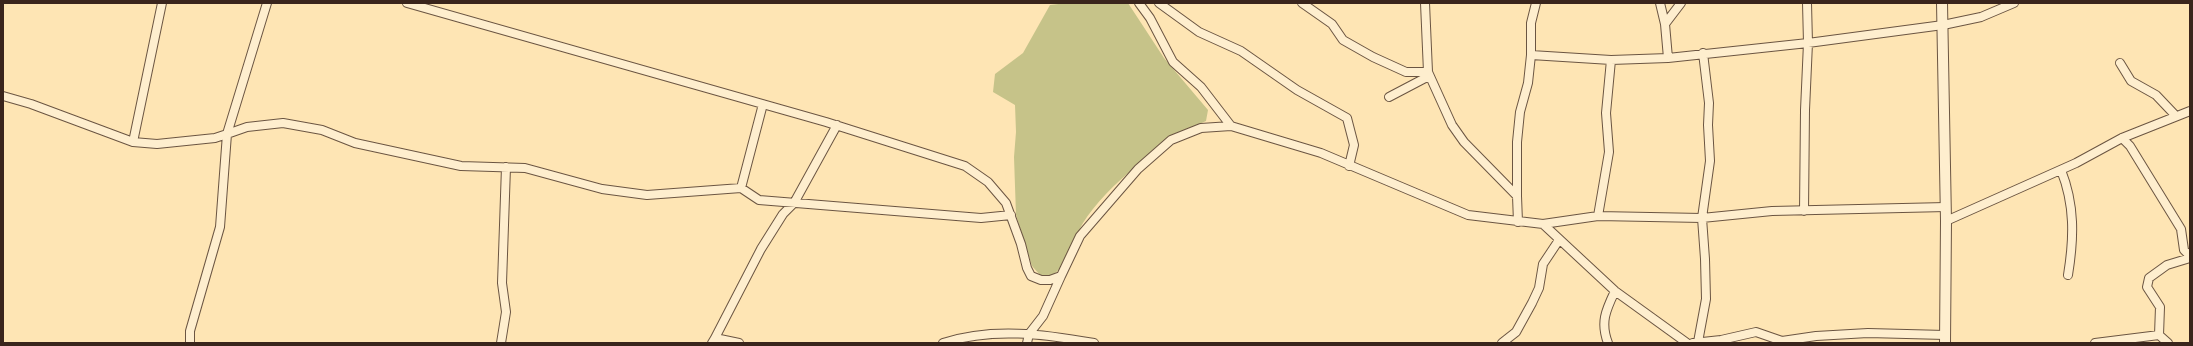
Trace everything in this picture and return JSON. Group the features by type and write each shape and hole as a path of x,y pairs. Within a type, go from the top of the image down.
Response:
{"street":[{"path":"133,142 162,3"},
{"path":"190,343 190,331 220,227 228,134 267,3"},
{"path":"407,3 837,125 964,166 988,182 1006,203 1031,276 1041,280 1050,280 1061,276"},
{"path":"1138,3 1150,18 1173,62 1201,87 1230,126"},
{"path":"1160,3 1199,32 1241,51 1297,90 1347,118 1354,145 1349,166"},
{"path":"1302,3 1332,24 1343,40 1406,72 1428,74"},
{"path":"1425,3 1428,74 1452,125 1464,142 1518,196"},
{"path":"1518,222 1517,142 1520,112 1528,82 1531,56 1531,23 1536,3"},
{"path":"1660,3 1666,24 1668,58"},
{"path":"1666,24 1681,3"},
{"path":"1804,211 1805,110 1808,43 1807,3"},
{"path":"1703,53 1709,103 1708,125 1710,161 1702,218 1706,299 1695,342 1721,340 1756,332 1782,341 1868,332 1945,339 1946,207 1942,3"},
{"path":"1531,56 1611,60 1668,58 1703,53 1808,43 1943,25 1981,17 2014,3"},
{"path":"1598,216 1609,152 1606,113 1611,60"},
{"path":"2120,63 2131,81 2156,95 2175,115"},
{"path":"1389,97 1428,74"},
{"path":"3,96 31,104 133,142 157,144 215,138 247,127 283,123 322,130 355,143 461,166 525,168 602,189 648,195 741,188 759,200 981,218 1011,215"},
{"path":"741,188 763,104"},
{"path":"1946,221 2061,170 2122,138 2175,115 2190,111"},
{"path":"739,343 713,341 761,249 783,214 794,203 837,125"},
{"path":"1027,343 1029,334 1043,316 1080,236 1138,169 1171,140 1201,128 1230,126 1321,153 1468,215 1518,222 1543,224 1598,216 1702,218 1772,211 1946,207"},
{"path":"2122,138 2130,146 2181,229 2184,250 2190,257 2166,265 2149,278 2148,287 2160,307 2160,335 2168,343"},
{"path":"501,343 506,312 502,283 506,167"},
{"path":"2061,170 2070,206 2074,238 2068,275"},
{"path":"1543,224 1615,291 1687,343"},
{"path":"1502,343 1516,332 1539,288 1543,264 1559,240"},
{"path":"1608,343 1603,326 1604,313 1615,291"},
{"path":"943,343 966,337 1029,334 1049,335 1094,343"},
{"path":"2095,343 2160,335"}],"shaded area":[{"path":"1067,3 1128,3 1164,58 1208,110 1206,121 1173,139 1138,164 1106,194 1083,223 1070,253 1062,266 1050,277 1040,275 1032,266 1016,215 1014,157 1016,132 1015,105 993,92 995,74 1023,53 1050,5"}]}
